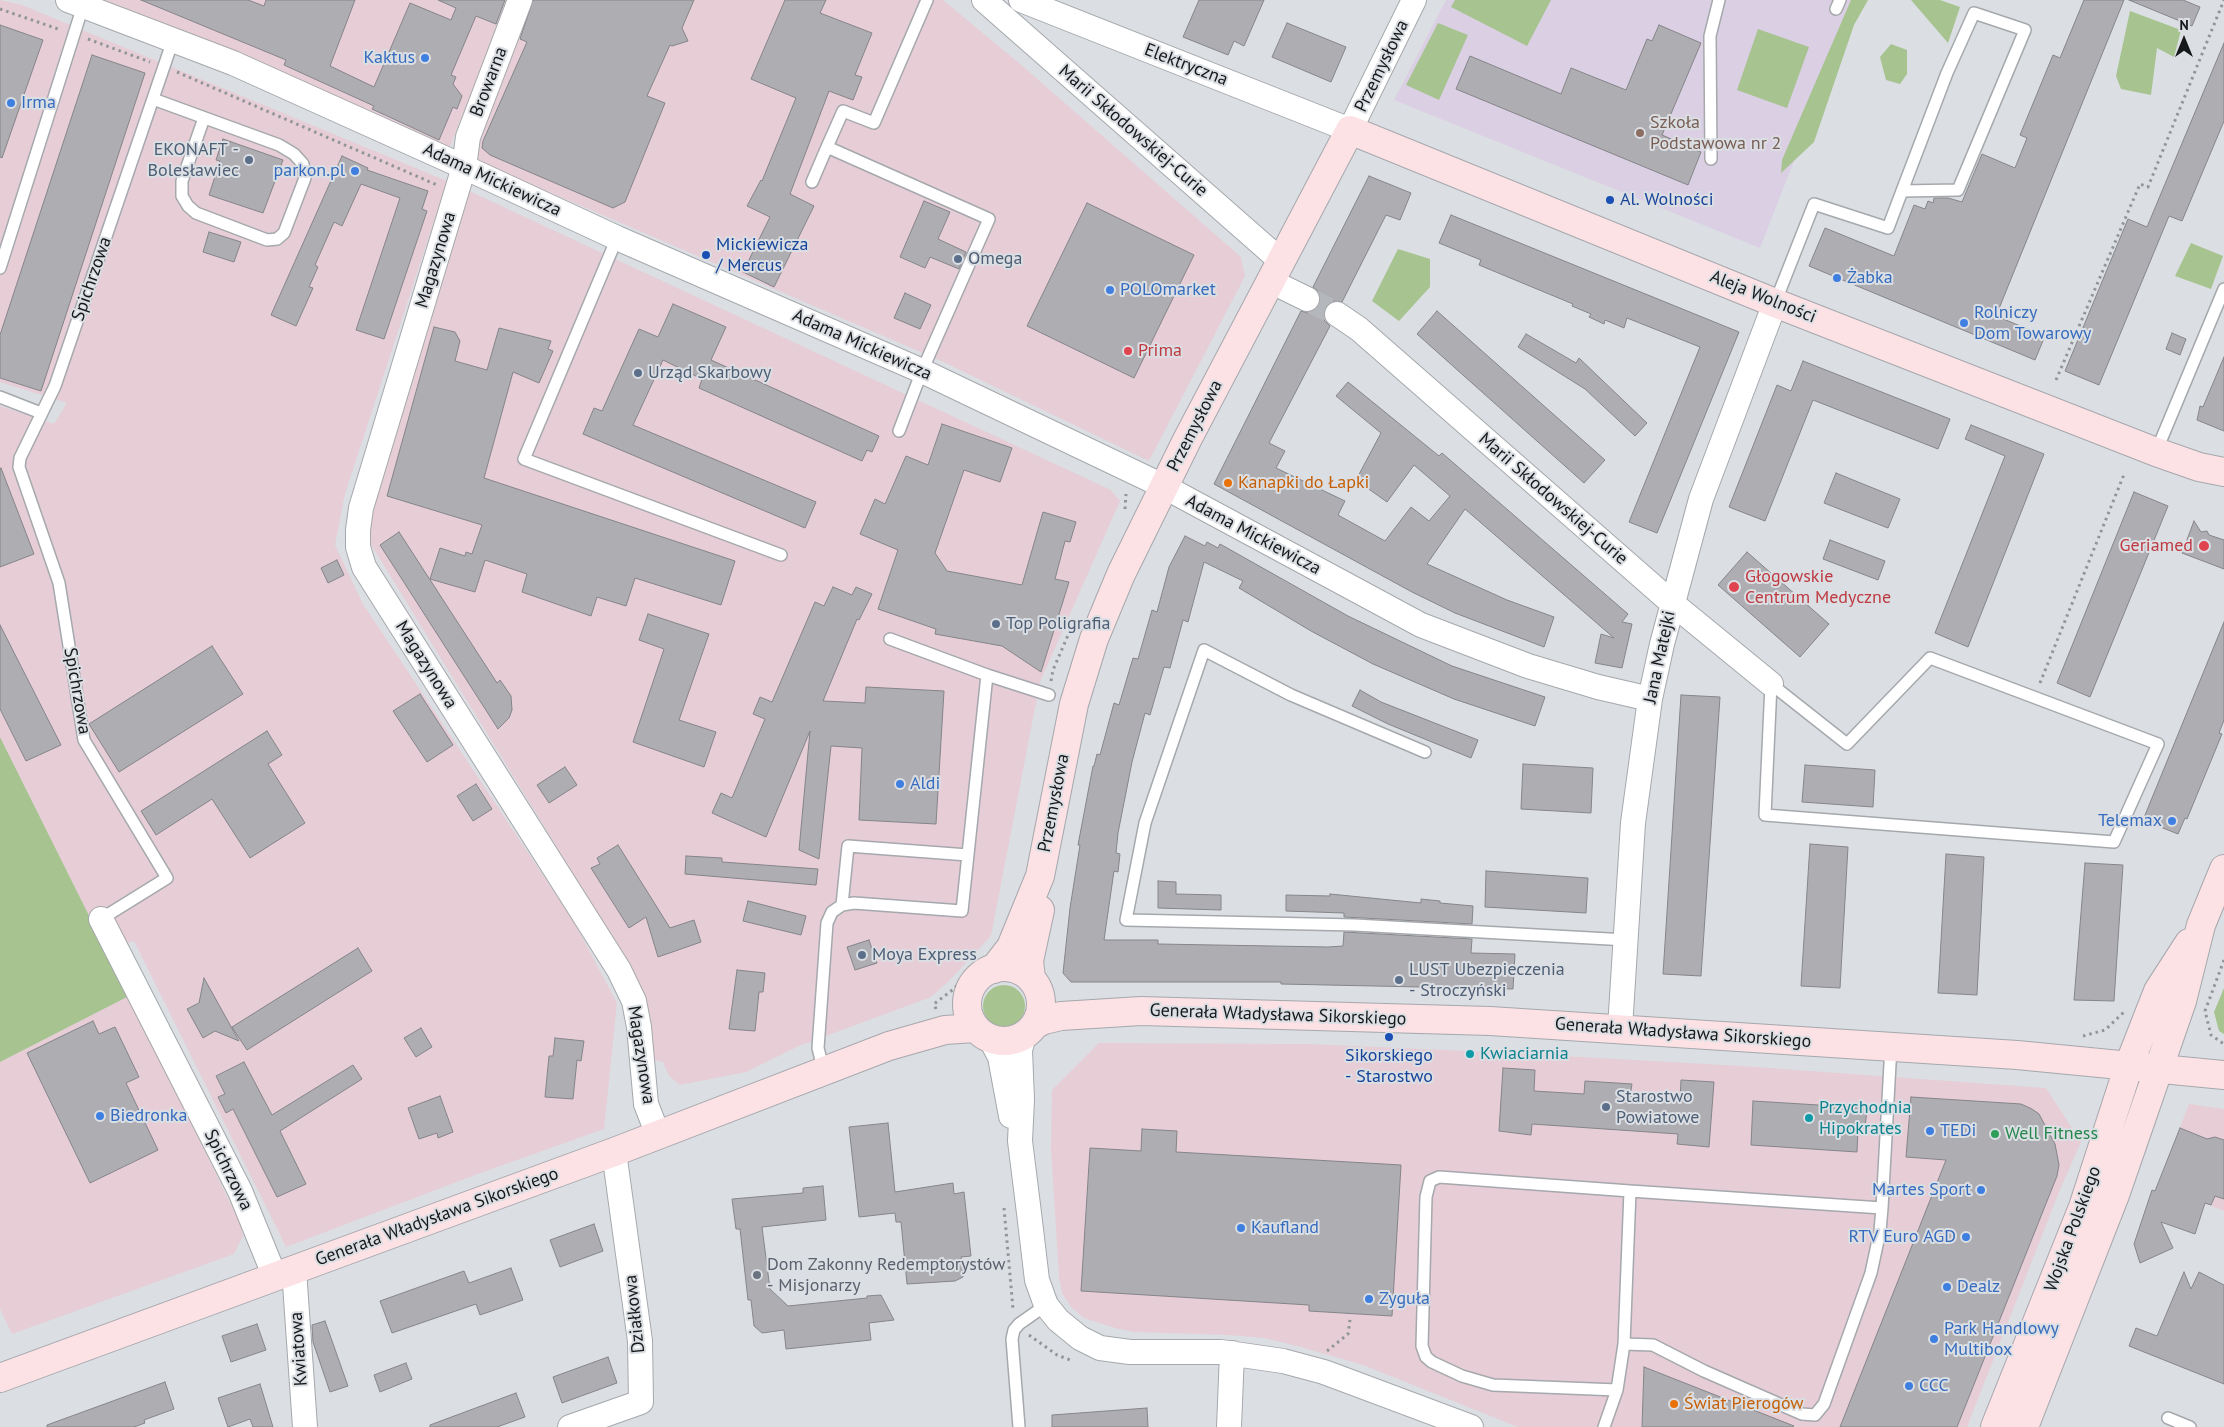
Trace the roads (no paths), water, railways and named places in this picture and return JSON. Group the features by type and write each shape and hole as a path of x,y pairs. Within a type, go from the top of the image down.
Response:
{"street":[{"name":"Browarna","path":"464,167 468,137 520,0"},
{"name":"Marii Skłodowskiej-Curie","path":"984,0 1307,299"},
{"name":"Elektryczna","path":"1021,0 1350,130"},
{"name":"Przemysłowa","path":"994,968 1011,946 1040,876 1074,704 1094,639 1121,574 1164,486 1350,130 1414,0"},
{"name":"Adama Mickiewicza","path":"75,3 233,63 617,238 922,371 1164,486 1421,625 1528,666 1598,687 1650,699"},
{"name":"Aleja Wolności","path":"1350,130 1775,303 2166,456 2224,472"},
{"name":"Magazynowa","path":"464,167 361,508 358,547 364,567 619,970 634,1001 639,1027 646,1104 658,1135"},
{"name":"Jana Matejki","path":"1620,1028 1633,822 1650,699 1672,603 1701,499 1775,303"},
{"name":"Marii Skłodowskiej-Curie","path":"1336,314 1359,328 1672,603 1771,684"},
{"name":"Aleja Wolności","path":"2166,456 2224,489"},
{"name":"Wojska Polskiego","path":"2024,1427 2116,1195 2182,1001 2201,925 2224,869"},
{"name":"Przemysłowa","path":"1036,986 1029,961 1041,904 1040,876"},
{"name":"Spichrzowa","path":"101,919 284,1273"},
{"name":"Wojska Polskiego","path":"1995,1427 2083,1207 2129,1065 2158,991 2201,925"},
{"path":"1020,1141 1013,1123 1000,1057 968,1011 968,993 978,978 994,968 1014,968 1036,986 1042,1005 1020,1050 1022,1100 1020,1141 1037,1280 1046,1305 1058,1320 1080,1338 1100,1348 1130,1352 1200,1350 1282,1361 1324,1372 1471,1427"},
{"name":"Generała Władysława Sikorskiego","path":"1036,986 1060,1000 1088,1002 1141,1011"},
{"name":"Generała Władysława Sikorskiego","path":"872,1052 936,1010 961,1002 968,993"},
{"name":"Generała Władysława Sikorskiego","path":"1030,1030 1044,1020 1061,1016 1141,1011 1480,1020 1891,1046 2074,1060 2224,1075"},
{"name":"Generała Władysława Sikorskiego","path":"0,1378 614,1152 872,1052 945,1030 983,1034"},
{"path":"983,1034 1008,1042 1030,1030"},
{"name":"Działkowa","path":"570,1427 641,1402 640,1341 614,1152"},
{"name":"Kwiatowa","path":"284,1273 305,1427"},
{"path":"1228,1427 1232,1353"}],"lane":[{"path":"812,182 843,111 874,123 927,0"},
{"path":"1711,159 1710,36 1720,0"},
{"path":"0,268 74,34 75,3"},
{"path":"1775,303 1814,204 1888,228 1902,191 1947,73 1974,13 2025,30 1958,190 1902,191"},
{"name":"Spichrzowa","path":"101,919 167,878 84,740 59,582 19,468 20,458 55,386 173,40"},
{"path":"152,100 204,118 279,145 294,154 303,164 305,178 284,234 277,239 267,240 196,213 185,201 182,196 182,181 204,118"},
{"path":"827,147 989,219 922,371 899,431"},
{"path":"617,238 524,458 781,555"},
{"path":"2166,456 2224,289"},
{"path":"0,397 42,413"},
{"path":"890,639 987,675 1049,695"},
{"path":"1425,752 1291,695 1204,650 1145,823 1126,920 1355,925 1627,940"},
{"path":"1930,658 2158,744 2114,842 1765,815 1771,684 1847,744 1930,658"},
{"path":"824,1072 818,1048 827,923 832,912 842,905 854,903 962,911 987,675"},
{"path":"842,905 848,846 968,855"},
{"path":"1624,1344 1653,1345 1704,1372 1802,1414 1815,1415 1824,1404 1870,1273 1880,1232 1891,1046"},
{"path":"1618,1390 1493,1385 1462,1376 1432,1362 1426,1357 1422,1346 1426,1197 1430,1181 1439,1177 1882,1208"},
{"path":"1604,1427 1618,1390 1624,1344 1630,1191"},
{"path":"1019,1427 1012,1339 1014,1330 1019,1324 1046,1305"},
{"path":"2168,1418 2190,1427"}],"tunnel":[{"path":"1307,299 1337,314"}],"place":[{"name":"Kaktus","path":"425,58"},
{"name":"Irma","path":"11,103"},
{"name":"Szkoła Podstawowa nr 2","path":"1640,133"},
{"name":"EKONAFT - Bolesławiec","path":"249,160"},
{"name":"parkon.pl","path":"355,171"},
{"name":"Al. Wolności","path":"1610,200"},
{"name":"Mickiewicza / Mercus","path":"706,255"},
{"name":"Omega","path":"958,259"},
{"name":"Żabka","path":"1837,278"},
{"name":"POLOmarket","path":"1110,290"},
{"name":"Rolniczy Dom Towarowy","path":"1964,323"},
{"name":"Prima","path":"1128,351"},
{"name":"Urząd Skarbowy","path":"638,373"},
{"name":"Kanapki do Łapki","path":"1228,483"},
{"name":"Geriamed","path":"2204,546"},
{"name":"Głogowskie Centrum Medyczne","path":"1734,587"},
{"name":"Top Poligrafia","path":"996,624"},
{"name":"Aldi","path":"900,784"},
{"name":"Telemax","path":"2172,821"},
{"name":"Moya Express","path":"862,955"},
{"name":"LUST Ubezpieczenia - Stroczyński","path":"1399,980"},
{"name":"Sikorskiego - Starostwo","path":"1389,1037"},
{"name":"Kwiaciarnia","path":"1470,1054"},
{"name":"Starostwo Powiatowe","path":"1606,1107"},
{"name":"Biedronka","path":"100,1116"},
{"name":"Przychodnia Hipokrates","path":"1809,1118"},
{"name":"TEDi","path":"1930,1131"},
{"name":"Well Fitness","path":"1995,1134"},
{"name":"Martes Sport","path":"1981,1190"},
{"name":"Kaufland","path":"1241,1228"},
{"name":"RTV Euro AGD","path":"1966,1237"},
{"name":"Dom Zakonny Redemptorystów - Misjonarzy","path":"757,1275"},
{"name":"Dealz","path":"1947,1287"},
{"name":"Zyguła","path":"1369,1299"},
{"name":"Park Handlowy Multibox","path":"1934,1339"},
{"name":"CCC","path":"1909,1386"},
{"name":"Świat Pierogów","path":"1674,1404"}]}
